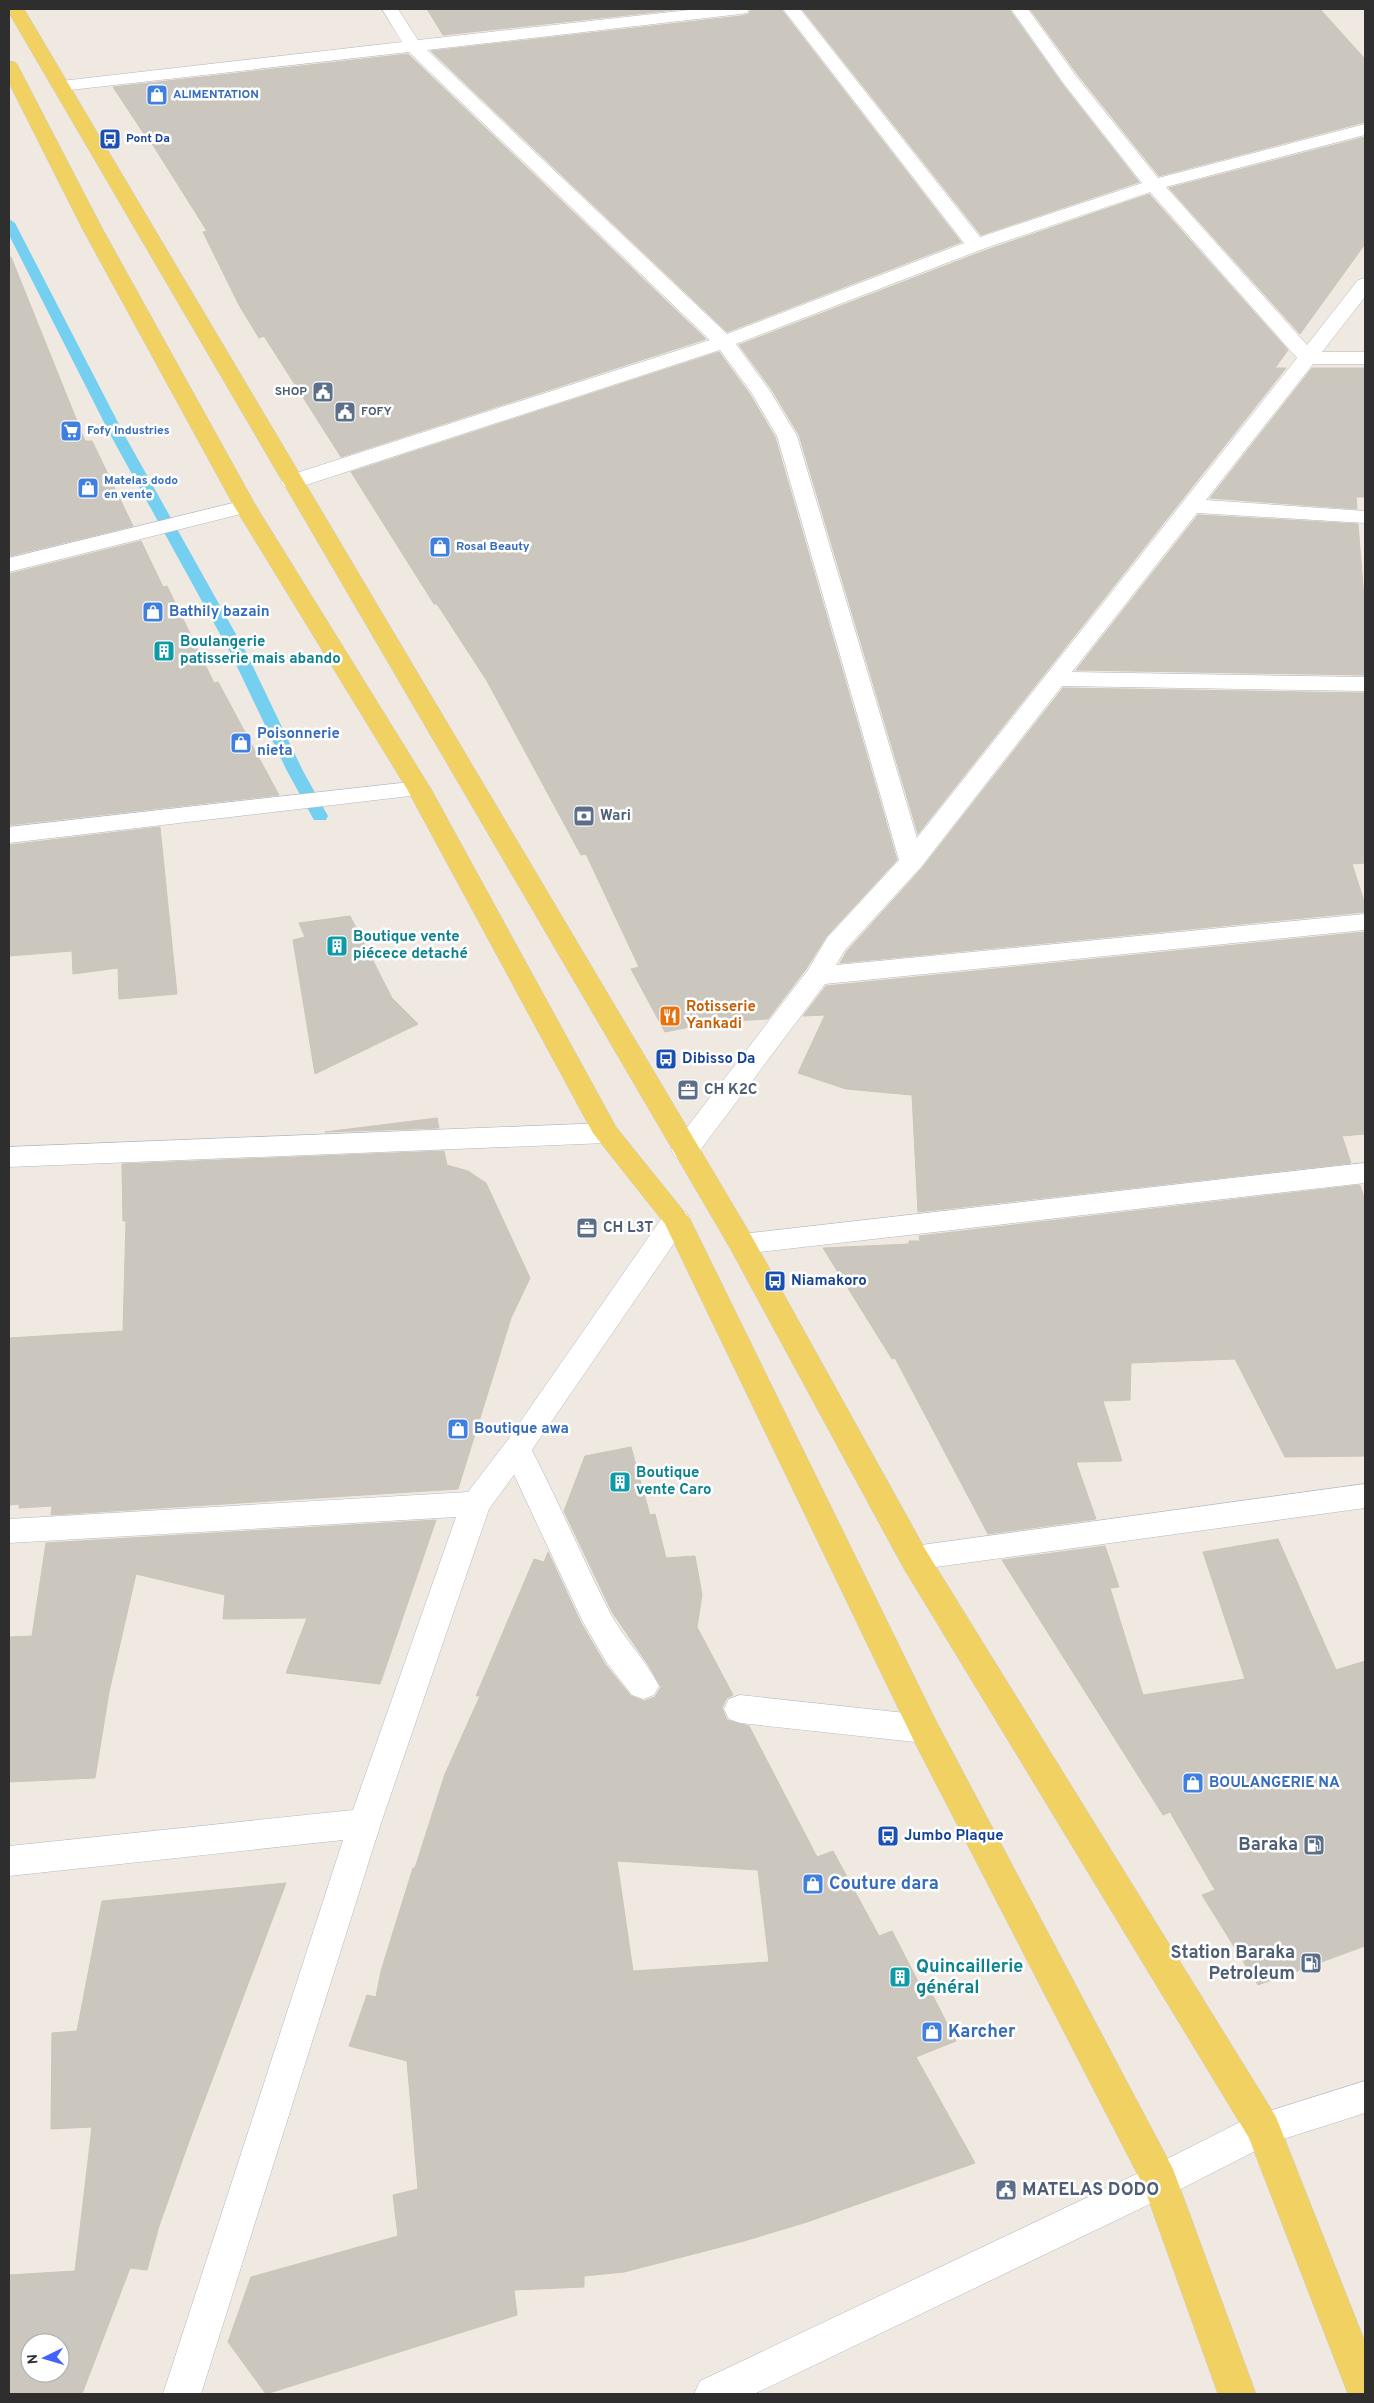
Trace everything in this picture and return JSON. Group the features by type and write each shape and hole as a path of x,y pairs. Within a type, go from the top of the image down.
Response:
{"main road":[{"path":"15,9 742,1244 914,1558 1263,2129 1365,2389"},
{"path":"9,66 92,228 244,506 364,697 419,789 606,1133 676,1219 924,1729 1160,2181 1237,2394"}],"street":[{"path":"390,9 412,45 724,342 760,391 787,436 912,861"},
{"path":"61,86 741,9"},
{"path":"790,9 976,245"},
{"path":"1019,9 1070,80 1154,185 1308,358 1365,358"},
{"path":"292,482 724,342 976,245 1154,185 1365,129"},
{"path":"685,1150 818,976 836,944 912,861 1365,284"},
{"path":"9,565 244,506"},
{"path":"1192,506 1365,517"},
{"path":"1056,679 1365,684"},
{"path":"9,835 419,789"},
{"path":"818,976 1365,922"},
{"path":"9,1157 606,1133"},
{"path":"742,1244 1365,1174"},
{"path":"182,2394 364,1823 476,1504 517,1449 676,1219"},
{"path":"517,1449 599,1622 618,1654 643,1686"},
{"path":"914,1558 1365,1496"},
{"path":"9,1530 476,1504"},
{"path":"740,1709 924,1729"},
{"path":"9,1861 364,1823"},
{"path":"713,2394 1160,2181 1263,2129 1365,2097"}],"building":[{"path":"427,9 683,9 443,35"},
{"path":"751,9 781,9 961,242 727,332 431,51 741,16 749,14"},
{"path":"802,9 1009,9 1063,85 1139,182 981,235"},
{"path":"1030,9 1320,9 1365,59 1365,122 1159,176 1078,75"},
{"path":"408,54 706,339 341,457 264,336 259,338 239,305 203,232 207,231 146,134 144,134 113,87"},
{"path":"1365,137 1365,244 1300,334 1169,188"},
{"path":"1149,194 1288,350 1275,368 1286,368 918,834 799,435 772,390 739,345 984,251"},
{"path":"11,257 85,441 92,441 133,526 9,556 9,258"},
{"path":"719,352 749,393 775,437 897,860 826,937 806,969 768,1019 714,1022 665,1032 631,969 639,967 586,854 581,855 487,681 437,604 434,604 351,472"},
{"path":"1312,368 1365,368 1365,497 1356,497 1357,509 1210,498"},
{"path":"1198,515 1358,524 1365,611 1365,675 1076,670"},
{"path":"141,541 163,587 167,586 214,683 218,682 279,795 9,825 9,574"},
{"path":"1063,688 1365,693 1365,863 1352,864 1365,904 1365,912 840,963 847,951 922,868"},
{"path":"160,827 177,994 119,999 118,968 73,974 72,951 9,956 9,845"},
{"path":"350,916 392,998 418,1024 315,1074 293,940 305,937 299,923"},
{"path":"1365,932 1365,1134 1342,1136 1351,1163 918,1212 912,1095 846,1089 798,1073 825,1015 803,1016 826,986"},
{"path":"437,1118 439,1128 325,1132"},
{"path":"444,1151 447,1165 468,1171 486,1183 530,1278 511,1318 458,1489 51,1515 52,1506 19,1508 19,1504 9,1505 9,1338 123,1331 126,1221 123,1221 122,1164"},
{"path":"1360,1185 1365,1200 1365,1456 1285,1457 1235,1359 1131,1363 1130,1400 1103,1401 1122,1461 1076,1462 1096,1519 988,1534 895,1358 892,1359 823,1248 909,1244 909,1241 920,1241 919,1236"},
{"path":"631,1447 650,1515 655,1514 666,1558 695,1556 702,1595 697,1627 733,1695 727,1698 722,1708 727,1720 749,1726 817,1857 833,1851 879,1936 892,1931 926,1997 932,1994 956,2041 916,2057 975,2163 807,2222 744,2241 624,2272 584,2276 584,2287 514,2290 517,2315 266,2394 228,2342 251,2277 398,2236 393,2195 418,2189 407,2061 349,2046 367,1995 376,1997 381,1971 445,1774 480,1696 476,1696 534,1559 544,1562 548,1552 581,1623 605,1664 631,1696 644,1701 655,1697 661,1687 612,1612 564,1511 585,1456","holes":["617,1861 758,1870 769,1962 633,1971"]},
{"path":"436,1520 380,1684 286,1673 307,1618 223,1619 225,1595 136,1574 109,1692 95,1778 9,1782 9,1637 32,1636 46,1543"},
{"path":"1278,1539 1336,1670 1365,1661 1365,1946 1258,1985 1202,1895 1215,1890 1170,1812 1163,1815 1002,1560 1105,1546 1119,1587 1110,1588 1143,1695 1245,1679 1203,1552"},
{"path":"286,1883 192,2133 159,2226 147,2270 130,2268 82,2394 9,2394 9,2275 75,2271 92,2127 51,2129 52,2033 77,2031 102,1901"}],"waterway":[{"path":"9,223 118,436 239,654 295,771 320,816"}],"place":[{"name":"ALIMENTATION","path":"157,95"},
{"name":"Pont Da","path":"110,139"},
{"name":"SHOP","path":"323,392"},
{"name":"FOFY","path":"345,412"},
{"name":"Fofy Industries","path":"71,431"},
{"name":"Matelas dodo en vente","path":"88,488"},
{"name":"Rosal Beauty","path":"440,547"},
{"name":"Bathily bazain","path":"153,612"},
{"name":"Boulangerie patisserie mais abando","path":"164,651"},
{"name":"Poisonnerie nieta","path":"241,743"},
{"name":"Wari","path":"584,816"},
{"name":"Boutique vente piécece detaché","path":"337,946"},
{"name":"Rotisserie Yankadi","path":"670,1016"},
{"name":"Dibisso Da","path":"666,1059"},
{"name":"CH K2C","path":"688,1090"},
{"name":"CH L3T","path":"587,1228"},
{"name":"Niamakoro","path":"775,1281"},
{"name":"Boutique awa","path":"458,1429"},
{"name":"Boutique vente Caro","path":"620,1482"},
{"name":"BOULANGERIE NA","path":"1193,1783"},
{"name":"Jumbo Plaque","path":"888,1836"},
{"name":"Baraka","path":"1314,1845"},
{"name":"Couture dara","path":"813,1884"},
{"name":"Station Baraka Petroleum","path":"1311,1963"},
{"name":"Quincaillerie général","path":"900,1977"},
{"name":"Karcher","path":"932,2032"},
{"name":"MATELAS DODO","path":"1006,2190"}]}
